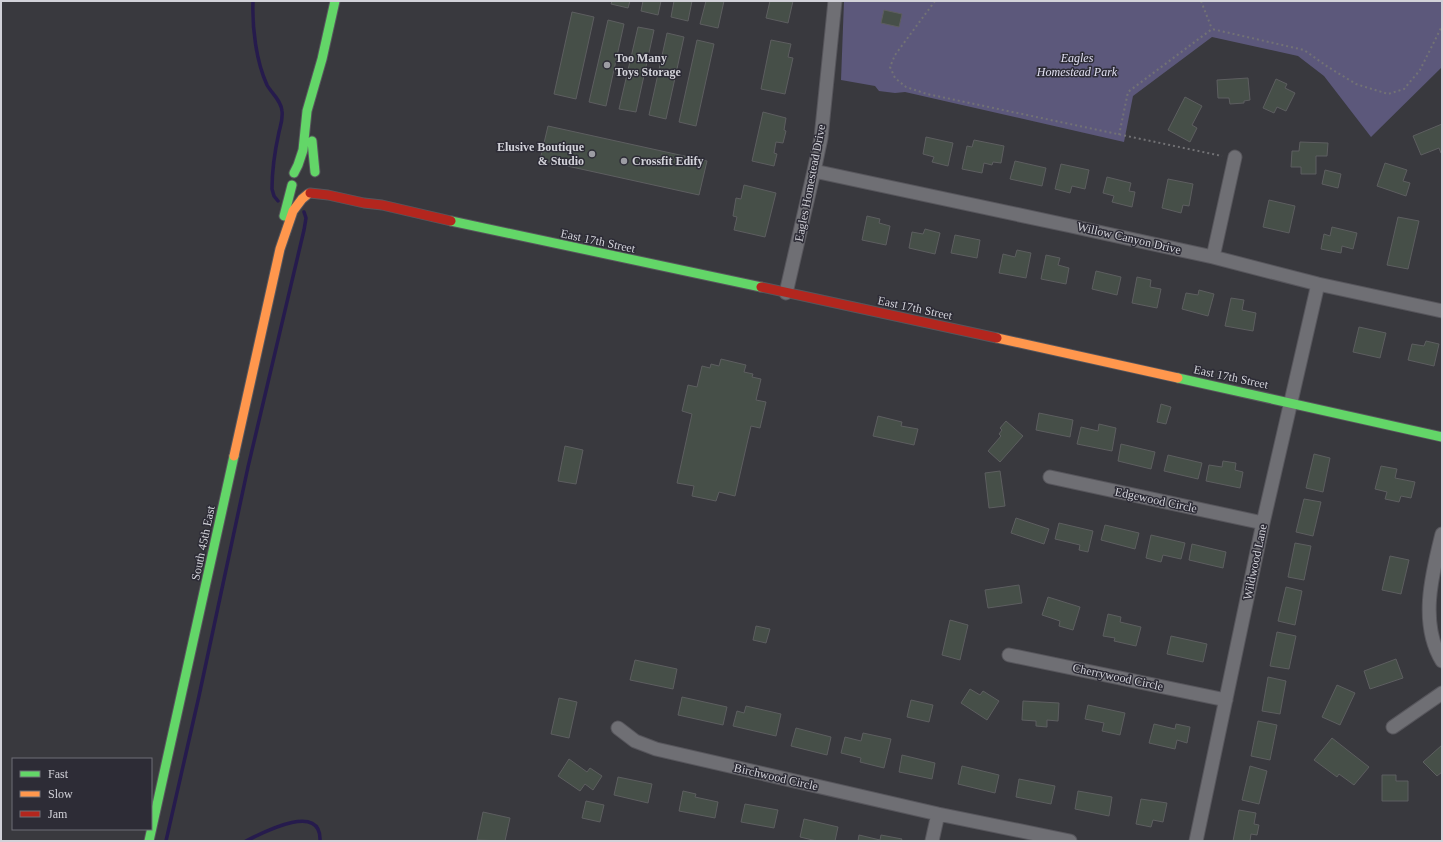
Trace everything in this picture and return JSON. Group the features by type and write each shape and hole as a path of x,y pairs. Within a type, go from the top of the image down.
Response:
{"main road":[{"path":"320,66 312,145 318,179 316,189 309,194 300,194 292,185 292,180 302,157 304,148 305,121 320,66 335,1"},
{"path":"294,173 302,168 306,168 318,179"},
{"name":"South 45th East","path":"280,249 282,223 292,185"},
{"name":"East 17th Street","path":"342,189 373,200 382,205"},
{"name":"East 17th Street","path":"309,194 328,194 367,204 382,205 514,235 1290,402 1442,437"},
{"name":"South 45th East","path":"152,827 280,249 296,204 309,194"},
{"name":"South 45th East","path":"149,841 151,830"}],"street":[{"name":"Eagles Homestead Drive","path":"786,293 821,138 835,1"},
{"path":"1213,257 1235,157"},
{"name":"Willow Canyon Drive","path":"814,172 1213,257 1318,284 1442,311"},
{"name":"Wildwood Lane","path":"1196,841 1263,523 1318,284"},
{"name":"Edgewood Circle","path":"1050,477 1263,523"},
{"path":"1442,534 1430,599 1431,635 1442,661"},
{"name":"Cherrywood Circle","path":"1009,655 1226,700"},
{"path":"1393,727 1442,692"},
{"name":"Birchwood Circle","path":"618,728 635,741 656,749 938,814"},
{"path":"932,841 938,814 1070,841"}],"path":[{"path":"935,1 892,61 890,67 895,78 906,87 927,94 1217,156 1235,157"},
{"path":"1201,1 1212,28"},
{"path":"1212,28 1304,50 1356,84 1388,94 1404,89 1420,70 1442,26"},
{"path":"1119,135 1128,92 1212,28"}],"green space":[{"name":"Eagles Homestead Park","path":"844,1 1442,1 1442,63 1441,68 1371,137 1324,76 1298,56 1212,37 1133,96 1124,142 905,92 895,93 879,91 875,86 841,80"}],"building":[{"path":"612,1 630,1 628,8 611,4"},
{"path":"643,1 661,1 658,15 641,11"},
{"path":"674,1 692,1 688,21 671,17"},
{"path":"706,1 724,1 718,28 700,24"},
{"path":"770,1 793,1 788,23 766,18"},
{"path":"884,10 902,14 899,27 881,23"},
{"path":"572,12 594,17 576,99 554,94"},
{"path":"608,20 624,24 606,106 589,102"},
{"path":"638,27 654,30 636,112 619,109"},
{"path":"667,33 684,37 666,119 649,115"},
{"path":"697,40 714,44 696,126 679,122"},
{"path":"771,40 791,44 788,57 793,58 785,94 761,89"},
{"path":"1248,78 1250,100 1244,101 1244,103 1230,104 1229,98 1218,98 1217,80"},
{"path":"1276,79 1287,84 1285,88 1295,93 1286,111 1277,107 1274,113 1263,108"},
{"path":"1185,97 1202,106 1192,125 1197,128 1190,142 1168,130"},
{"path":"763,112 786,118 784,130 786,131 783,143 776,142 774,153 777,154 774,166 752,161"},
{"path":"1442,124 1442,152 1441,153 1439,148 1421,155 1413,136"},
{"path":"548,126 707,161 699,195 540,160"},
{"path":"926,137 953,143 948,166 932,162 934,157 923,154"},
{"path":"974,140 1004,146 1001,163 993,162 992,165 984,163 982,173 962,169 967,146 972,147"},
{"path":"1300,142 1328,143 1327,156 1316,156 1316,174 1301,174 1301,167 1291,167 1292,151 1299,151"},
{"path":"1015,161 1046,168 1042,186 1010,179"},
{"path":"1385,163 1407,170 1403,181 1410,183 1406,196 1377,186"},
{"path":"1061,164 1089,170 1085,189 1072,186 1070,193 1055,189"},
{"path":"1325,170 1341,174 1338,188 1322,184"},
{"path":"1107,177 1131,183 1129,191 1135,192 1132,207 1112,202 1114,196 1103,193"},
{"path":"1168,179 1193,184 1189,206 1183,205 1181,213 1162,208"},
{"path":"744,185 776,193 765,237 734,230 737,217 733,216 736,198 741,199"},
{"path":"1269,200 1295,206 1289,233 1263,227"},
{"path":"867,216 880,219 879,223 890,226 886,245 862,240"},
{"path":"1398,217 1419,221 1408,269 1387,265"},
{"path":"1332,227 1357,233 1353,249 1342,246 1341,253 1321,249 1324,234 1330,236"},
{"path":"925,229 940,233 935,254 909,248 912,232 923,234"},
{"path":"955,235 980,240 977,258 951,253"},
{"path":"1017,250 1031,253 1026,278 999,273 1003,254 1015,257"},
{"path":"1046,255 1060,258 1058,265 1069,268 1066,284 1041,279"},
{"path":"1096,271 1121,277 1117,295 1092,289"},
{"path":"1137,277 1151,280 1150,287 1161,289 1157,308 1132,303"},
{"path":"1199,290 1214,294 1208,316 1182,309 1186,293 1198,295"},
{"path":"1231,298 1244,300 1242,310 1256,313 1253,331 1225,326"},
{"path":"1359,327 1386,333 1380,358 1353,352"},
{"path":"1426,341 1439,344 1434,366 1408,360 1412,344 1424,346"},
{"path":"721,359 746,365 744,372 753,374 752,377 761,379 756,400 766,402 760,428 751,426 735,496 719,492 716,501 692,496 694,486 677,483 692,414 682,411 688,385 697,387 702,366 710,368 711,364 719,366"},
{"path":"1161,404 1171,407 1166,424 1157,422"},
{"path":"1039,413 1073,420 1070,437 1036,430"},
{"path":"878,416 902,422 901,426 918,429 914,445 873,436"},
{"path":"1006,421 1023,436 1000,462 988,451 1001,436 999,434 1002,430 1000,428"},
{"path":"1099,424 1116,428 1112,451 1077,444 1081,427 1098,431"},
{"path":"1121,444 1155,452 1151,469 1118,461"},
{"path":"565,446 583,450 576,484 558,481"},
{"path":"1314,454 1330,458 1323,492 1306,488"},
{"path":"1168,455 1202,463 1198,479 1164,471"},
{"path":"1223,461 1236,463 1235,470 1243,472 1240,488 1206,481 1209,465 1222,467"},
{"path":"1381,466 1397,469 1395,478 1415,482 1411,498 1401,496 1399,502 1385,499 1387,492 1375,489"},
{"path":"1000,471 1005,506 989,508 985,473"},
{"path":"1304,499 1321,502 1313,536 1296,532"},
{"path":"1016,518 1049,529 1044,544 1011,533"},
{"path":"1059,523 1093,531 1088,552 1079,550 1080,545 1055,539"},
{"path":"1105,525 1139,533 1135,549 1101,540"},
{"path":"1151,535 1185,543 1181,559 1163,555 1161,562 1146,558"},
{"path":"1295,543 1311,546 1304,580 1288,577"},
{"path":"1192,544 1226,552 1223,568 1189,560"},
{"path":"1390,556 1409,560 1401,594 1382,590"},
{"path":"1019,585 1022,603 988,608 985,590"},
{"path":"1286,587 1302,591 1295,625 1278,621"},
{"path":"1048,597 1080,607 1073,630 1059,626 1060,621 1042,615"},
{"path":"1108,614 1121,617 1120,622 1141,627 1136,646 1114,641 1115,638 1103,636"},
{"path":"950,620 968,625 960,660 942,655"},
{"path":"756,626 770,629 766,643 753,640"},
{"path":"1277,632 1296,636 1289,669 1270,666"},
{"path":"1171,636 1207,644 1203,662 1167,654"},
{"path":"1396,659 1403,678 1370,689 1364,671"},
{"path":"635,660 677,669 673,689 630,680"},
{"path":"1268,677 1286,681 1280,714 1262,711"},
{"path":"1337,685 1355,693 1340,725 1322,717"},
{"path":"970,689 980,695 983,691 999,701 987,720 961,703"},
{"path":"682,697 727,707 723,725 678,715"},
{"path":"559,698 577,702 569,738 551,734"},
{"path":"911,700 933,705 929,722 907,717"},
{"path":"1023,701 1059,703 1058,721 1047,720 1047,727 1036,726 1036,721 1022,720"},
{"path":"1088,705 1125,713 1120,735 1102,731 1104,723 1085,719"},
{"path":"746,706 781,714 776,736 733,726 737,711 744,713"},
{"path":"1258,721 1277,725 1270,760 1251,756"},
{"path":"1154,724 1175,729 1176,724 1190,727 1187,743 1177,740 1175,749 1149,743"},
{"path":"796,728 831,737 827,755 791,746"},
{"path":"863,733 891,739 884,768 860,762 861,758 841,753 845,737 861,741"},
{"path":"1332,738 1369,767 1354,785 1339,774 1337,777 1314,760"},
{"path":"1442,745 1442,772 1437,776 1423,762"},
{"path":"902,755 935,763 932,779 899,772"},
{"path":"569,759 587,772 590,768 602,776 593,790 585,784 580,791 558,776"},
{"path":"962,766 999,775 995,793 958,784"},
{"path":"1250,766 1267,771 1259,804 1242,800"},
{"path":"1382,775 1396,775 1396,781 1408,781 1408,801 1382,801"},
{"path":"618,777 652,784 648,803 614,795"},
{"path":"1019,779 1055,786 1051,804 1016,797"},
{"path":"683,791 696,794 695,797 718,802 715,818 679,811"},
{"path":"1078,791 1112,797 1109,816 1075,809"},
{"path":"1141,799 1167,803 1163,822 1153,820 1151,827 1136,824"},
{"path":"586,801 604,805 600,822 582,818"},
{"path":"745,804 778,810 774,828 741,822"},
{"path":"1239,810 1256,813 1254,824 1259,825 1257,835 1251,834 1250,841 1233,841"},
{"path":"483,812 510,818 505,841 477,840"},
{"path":"804,819 838,827 835,841 817,841 800,837"},
{"path":"859,835 880,840 881,835 902,839 901,841 858,841"}],"waterway":[{"path":"253,1 253,22 257,55 267,85 278,100 282,111 282,122 274,160 272,182 274,196 278,201"},
{"path":"166,841 248,467 304,230 306,218 304,212"},
{"path":"246,841 277,827 302,821 312,823 318,829 320,841"}],"traffic: fast":[{"path":"294,173 303,150 307,111 322,59 335,1"},
{"path":"312,141 315,172"},
{"path":"284,216 292,185"},
{"path":"451,221 761,287"},
{"path":"1178,378 1442,437"},
{"path":"152,827 234,456"},
{"path":"149,841 151,830"}],"traffic: slow":[{"path":"234,456 280,249 293,211 308,194"},
{"path":"997,338 1178,378"}],"traffic: jam":[{"path":"310,193 382,205 451,221"},
{"path":"761,287 997,338"}],"place":[{"name":"Too Many Toys Storage","path":"607,65"},
{"name":"Elusive Boutique & Studio","path":"592,154"},
{"name":"Crossfit Edify","path":"624,161"}]}
